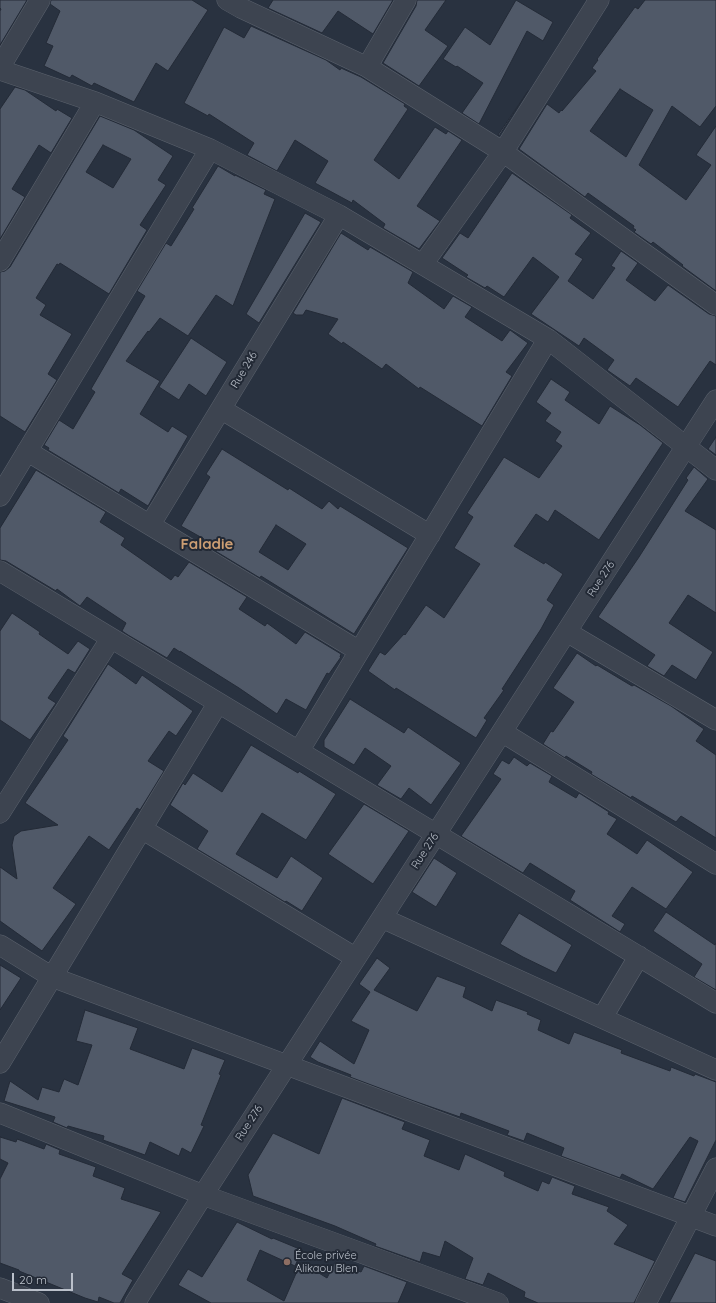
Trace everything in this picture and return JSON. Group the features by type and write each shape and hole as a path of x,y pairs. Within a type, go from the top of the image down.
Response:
{"street":[{"path":"40,0 0,68 95,102 210,149 338,214 548,339 716,470"},
{"path":"367,66 406,0"},
{"path":"423,264 503,152 599,0"},
{"path":"237,3 367,66 503,152 716,305"},
{"path":"0,261 95,102"},
{"path":"0,496 210,149"},
{"name":"Rue 246","path":"150,525 338,214"},
{"path":"299,751 548,339"},
{"name":"Rue 276","path":"135,1303 716,400"},
{"path":"221,409 430,535"},
{"path":"27,451 359,651"},
{"path":"0,571 716,1003"},
{"path":"567,632 716,720"},
{"path":"0,813 111,638"},
{"path":"0,1063 218,703"},
{"path":"502,732 716,864"},
{"path":"142,829 356,958"},
{"path":"382,918 716,1070"},
{"path":"0,945 52,977 716,1226"},
{"path":"602,1018 639,956"},
{"path":"0,1113 203,1196 498,1303"},
{"path":"646,1303 716,1168"},
{"path":"0,1288 39,1303"}],"building":[{"path":"0,0 27,0 0,45 1,9"},
{"path":"51,0 192,0 208,10 168,71 156,63 134,102 94,83 92,86 72,75 70,78 44,66 53,46 46,43 60,11 50,4"},
{"path":"273,0 393,0 373,34 338,11 322,33 268,8"},
{"path":"417,0 446,0 425,30 448,46 419,86 383,63 416,6"},
{"path":"516,0 553,22 543,41 527,31 479,124 462,113 483,83 457,66 456,67 443,59 465,27 490,45"},
{"path":"645,0 716,0 716,106 700,127 672,106 639,165 686,200 711,165 696,155 716,126 716,291 653,242 651,244 634,232 636,230 633,228 634,226 588,193 585,197 519,149 547,104 559,113 561,110 562,111 596,71 592,68 598,60 597,59 635,7 638,9","holes":["620,89 653,110 626,157 590,131"]},
{"path":"251,26 326,60 340,70 341,68 361,77 405,104 404,106 408,109 374,160 399,179 435,127 446,134 448,131 462,140 417,206 440,221 419,249 383,228 385,224 353,200 352,203 315,183 328,161 295,140 277,171 247,155 254,143 209,114 208,116 184,103 224,27 244,38"},
{"path":"15,87 25,90 56,111 57,109 72,118 51,153 39,145 12,189 25,197 0,239 0,109"},
{"path":"528,91 499,136 498,135"},
{"path":"100,116 134,130 173,156 158,180 166,185 140,225 147,230 109,294 60,263 59,265 57,264 36,298 46,305 40,315 72,334 48,374 57,380 25,432 0,416 0,272 5,271 10,267","holes":["103,145 131,159 113,188 86,172"]},
{"path":"218,166 235,176 266,190 264,194 275,199 233,306 216,295 188,336 160,318 149,332 148,331 126,361 160,381 140,414 168,432 172,426 188,436 148,506 121,489 119,493 48,450 49,448 44,445 59,420 73,429 95,392 91,389 145,296 137,291 166,243 171,246"},
{"path":"512,173 572,215 570,218 591,233 575,254 583,259 568,281 593,299 615,268 611,266 621,251 638,263 626,280 655,301 668,285 709,314 716,316 716,365 710,361 678,407 636,378 630,386 607,370 614,360 584,338 579,346 531,314 559,277 533,257 504,297 487,286 485,288 466,277 468,275 442,258 460,233 468,238"},
{"path":"305,213 321,222 259,323 246,314"},
{"path":"341,233 368,250 370,247 413,272 408,283 444,309 453,296 472,307 465,317 502,341 510,330 528,343 506,372 512,376 482,426 420,387 419,389 386,364 382,369 343,342 342,344 328,334 338,319 306,310 303,315 296,315 293,313"},
{"path":"191,338 227,362 206,396 189,384 179,400 159,387"},
{"path":"551,379 570,392 565,400 599,424 610,406 640,425 663,443 599,540 555,510 548,522 536,514 514,546 544,564 545,562 563,574 547,600 554,605 541,629 502,689 504,690 484,718 487,720 476,738 396,688 395,690 368,671 380,652 385,655 404,634 405,635 426,605 444,618 480,564 454,548 473,517 467,513 504,457 539,478 562,446 555,441 561,432 545,421 551,413 536,402"},
{"path":"716,437 716,455 708,449"},
{"path":"222,449 288,490 289,488 322,509 329,501 338,509 340,506 408,548 354,634 261,576 260,578 202,543 204,539 181,526 210,477 206,474","holes":["276,525 306,544 288,570 259,552"]},
{"path":"694,467 708,479 685,511 716,530 716,613 688,595 669,623 713,652 696,680 672,665 664,676 647,666 655,655 598,617 639,557 688,480 686,478"},
{"path":"36,470 106,512 100,522 125,538 121,545 171,580 175,575 178,577 189,562 247,597 239,609 265,626 267,623 296,644 305,632 341,654 341,657 329,674 327,673 306,710 286,699 277,714 180,651 174,648 167,658 128,635 122,631 126,623 87,597 80,606 57,589 56,591 6,561 0,560 0,528"},
{"path":"12,613 40,632 39,634 68,654 78,641 90,649 75,673 68,669 48,698 56,703 30,740 0,720 0,631"},
{"path":"577,653 596,666 597,665 632,686 634,685 671,706 704,729 696,741 716,755 716,838 681,816 676,822 632,796 631,798 591,774 592,772 566,756 565,758 543,744 551,731 553,732 574,702 553,688"},
{"path":"108,664 136,684 142,675 193,711 176,736 169,731 148,761 164,771 140,810 137,808 109,850 89,836 53,888 76,904 42,951 0,921 0,867 17,879 12,845 14,836 21,831 58,825 25,803 68,740 63,736"},
{"path":"350,699 404,733 408,727 461,763 431,805 409,788 401,799 377,785 391,766 365,748 354,765 324,747 324,740"},
{"path":"251,745 298,773 299,771 336,794 306,840 262,813 236,854 277,878 291,856 323,878 302,911 197,849 208,831 170,805 183,783 185,785 193,773 222,792"},
{"path":"514,757 527,766 530,763 552,776 549,782 576,798 579,793 609,812 608,814 617,819 607,834 637,854 647,840 693,872 666,909 632,887 612,916 625,924 620,932 570,900 575,891 530,863 523,873 461,836 501,779 493,774 502,760 509,764"},
{"path":"364,804 409,831 373,884 328,854"},
{"path":"434,858 457,873 436,907 412,892"},
{"path":"666,912 715,945 716,943 716,990 694,977 702,964 653,931"},
{"path":"519,913 572,945 556,973 500,944"},
{"path":"377,958 390,968 374,990 417,1011 437,976 466,987 463,997 492,1011 496,1000 528,1012 527,1014 541,1020 538,1030 569,1044 574,1032 622,1050 621,1053 670,1071 671,1067 694,1076 695,1074 716,1082 716,1140 685,1202 673,1198 698,1141 690,1137 653,1189 622,1174 620,1178 561,1156 564,1148 527,1133 524,1141 507,1135 509,1131 461,1113 460,1117 350,1077 351,1075 318,1062 310,1057 320,1041 354,1064 369,1030 351,1021 370,992 359,984"},
{"path":"0,965 21,978 0,1010"},
{"path":"85,1010 138,1028 130,1049 184,1069 192,1048 225,1060 219,1074 221,1075 201,1125 204,1126 191,1153 182,1148 179,1156 150,1142 145,1155 103,1140 104,1136 68,1126 67,1128 53,1122 55,1117 4,1101 10,1081 38,1100 42,1087 59,1092 64,1079 78,1085 92,1045 76,1041"},
{"path":"342,1098 405,1122 402,1129 430,1140 424,1156 459,1170 465,1154 505,1172 504,1176 538,1191 542,1181 549,1184 552,1177 575,1186 572,1194 609,1207 607,1211 628,1225 614,1244 655,1261 634,1303 538,1303 524,1297 525,1292 488,1273 483,1285 465,1279 473,1258 445,1241 440,1257 423,1252 420,1262 375,1246 376,1244 335,1226 253,1196 248,1175 273,1133 319,1154"},
{"path":"0,1137 16,1142 17,1139 44,1149 46,1144 60,1150 59,1154 96,1167 93,1176 125,1188 121,1199 161,1212 122,1274 133,1280 120,1303 114,1303 99,1297 98,1302 85,1298 0,1263 0,1179 8,1163 0,1159"},
{"path":"237,1222 272,1239 273,1238 302,1250 295,1266 260,1250 247,1280 284,1301 301,1262 327,1278 335,1262 361,1272 364,1266 407,1282 398,1303 211,1303 178,1285 188,1269 202,1277"},
{"path":"695,1253 716,1261 716,1303 669,1303"}],"place":[{"name":"École privée Alikaou Blen","path":"287,1262"}],"district":[{"name":"Faladie","path":"207,544"}]}
